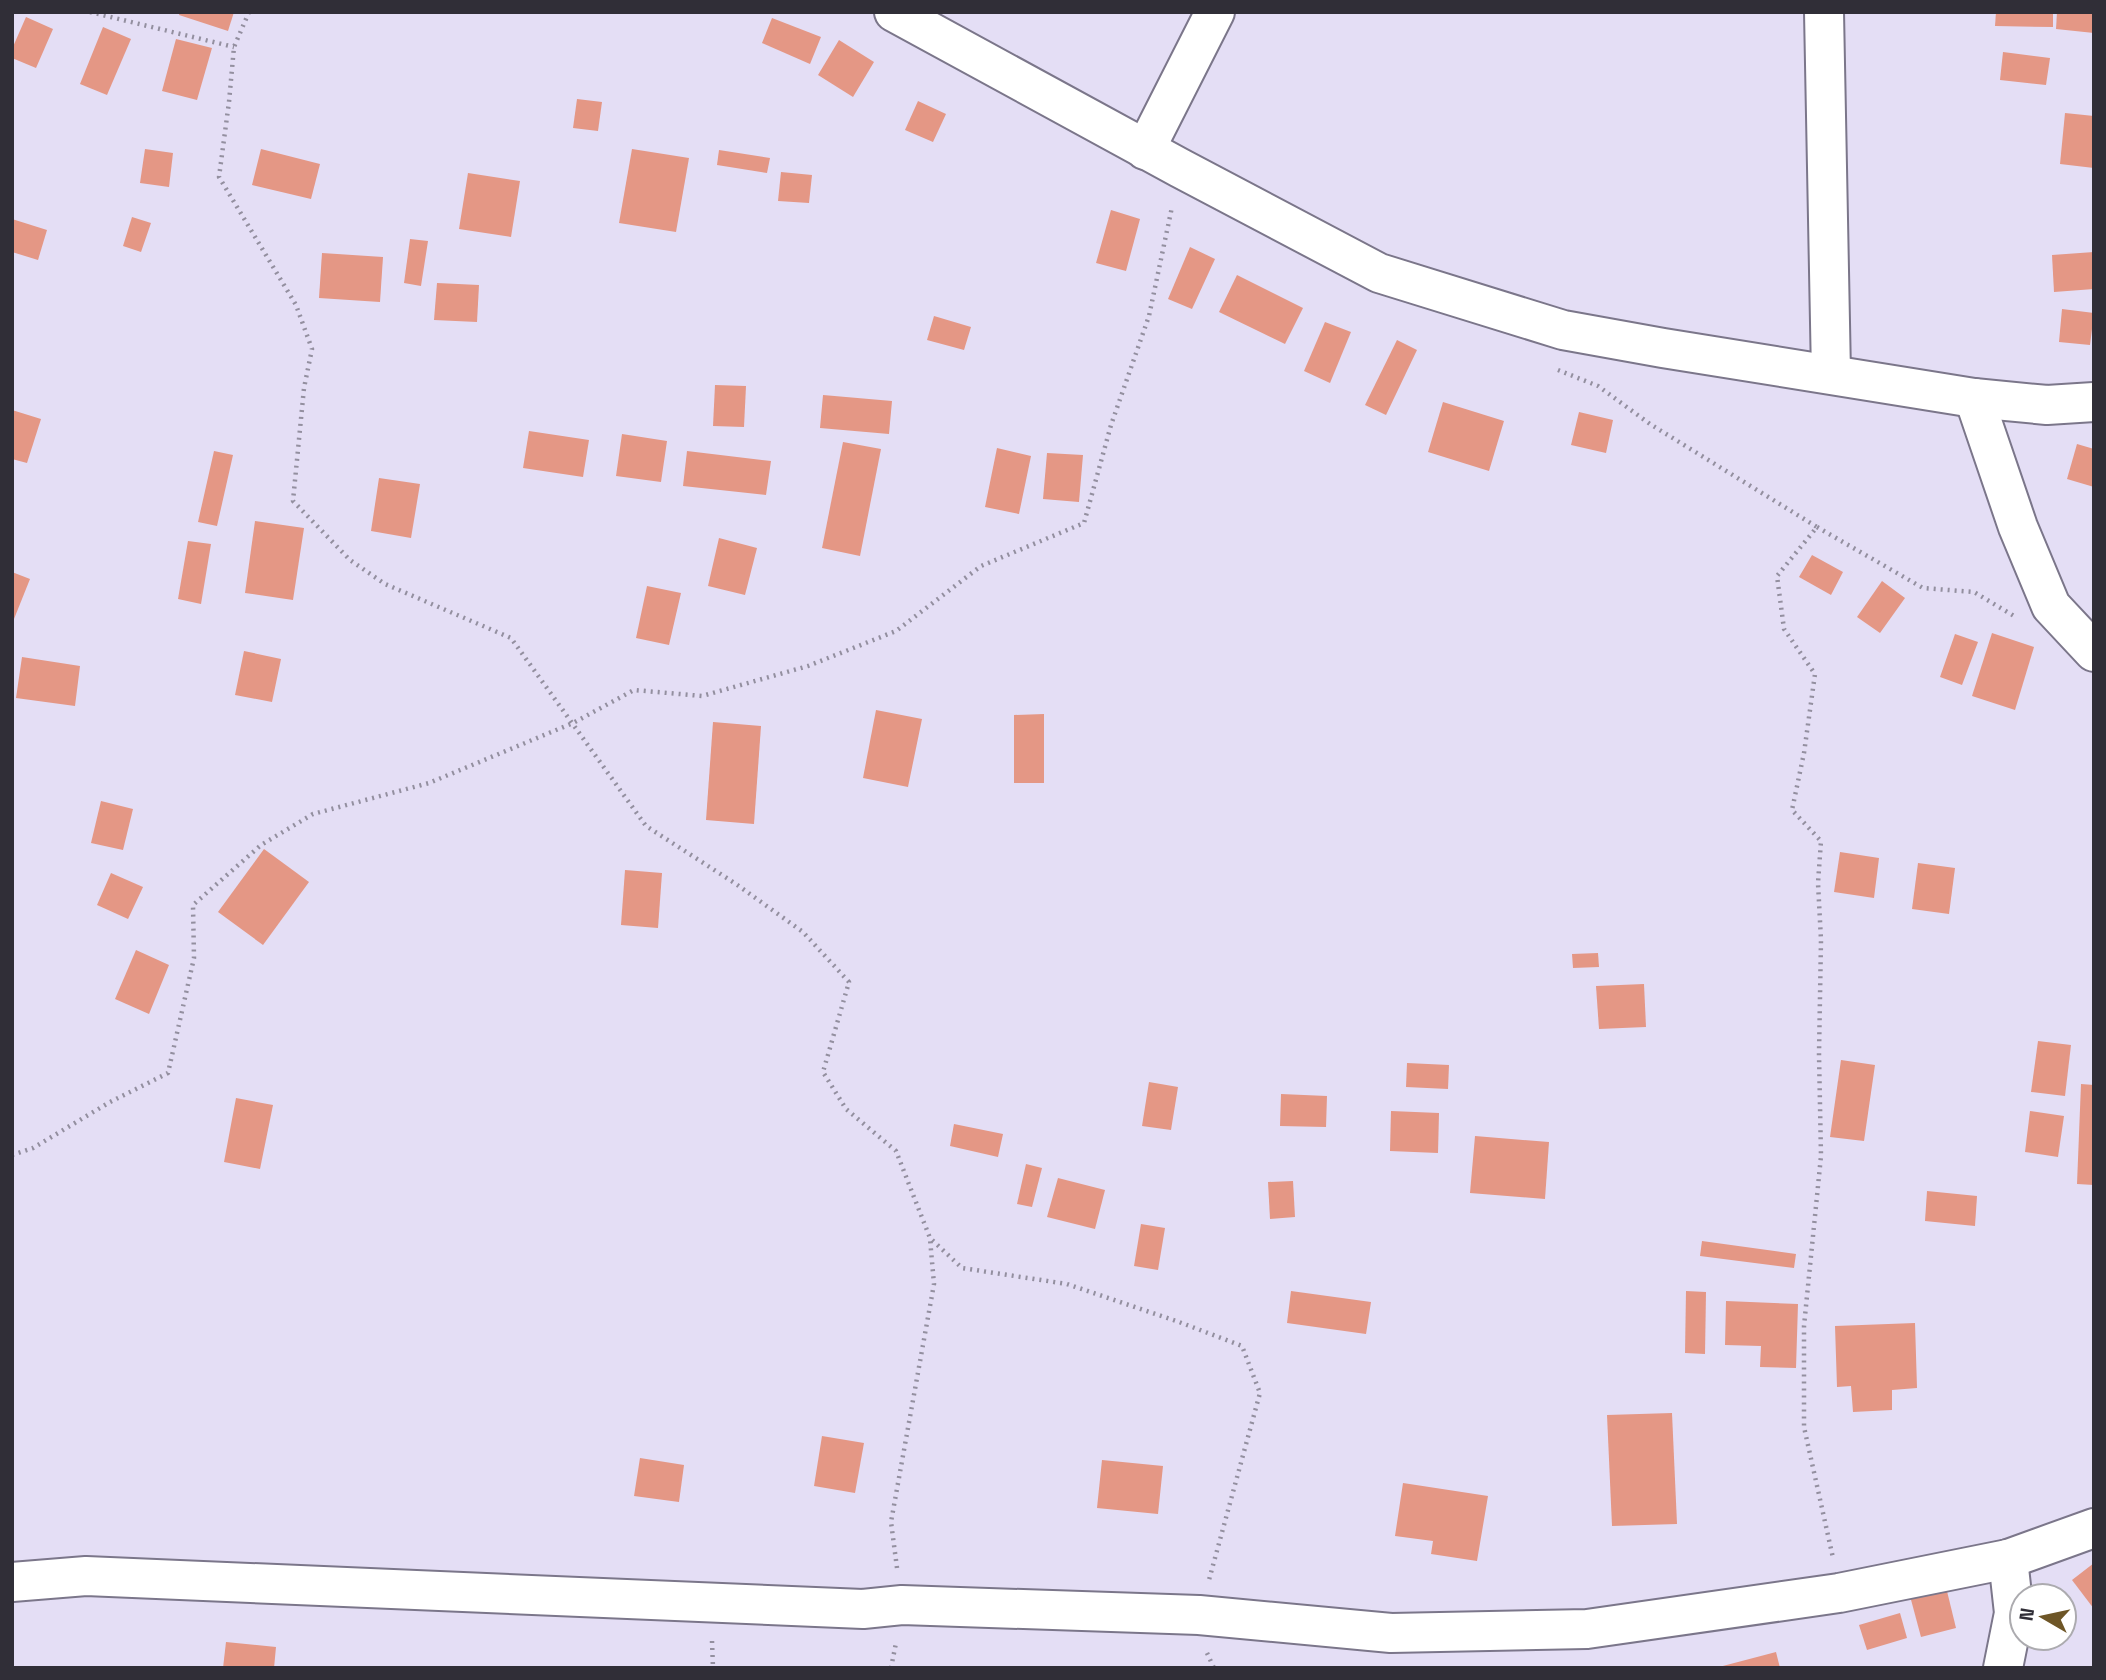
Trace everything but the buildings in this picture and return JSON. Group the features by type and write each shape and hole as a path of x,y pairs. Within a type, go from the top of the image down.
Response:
{"street":[{"path":"894,12 1145,150 1379,273 1563,330 1974,398 2047,405 2094,402"},
{"path":"1145,150 1215,12"},
{"path":"1824,12 1831,374"},
{"path":"1974,398 2018,527 2051,606 2094,652"},
{"path":"12,1582 86,1576 863,1609 902,1605 1199,1615 1391,1633 1587,1629 1839,1593 2008,1559 2094,1528"},
{"path":"2003,1668 2014,1613 2008,1559"}],"path":[{"path":"89,12 234,47"},
{"path":"248,12 234,47 219,177 296,305 312,349 304,388 293,501 350,560 385,584 511,638 646,826 736,884 803,932 849,982 823,1072 846,1109 897,1151 930,1238 934,1284 891,1522 902,1605 891,1668"},
{"path":"12,1155 33,1148 110,1102 168,1073 194,958 193,905 261,845 313,814 429,783 573,723 634,690 702,696 808,666 896,631 981,566 1084,523 1111,425 1149,316 1180,168"},
{"path":"1563,330 1558,370 1598,386 1650,424 1817,527 1923,588 1974,592 2018,619"},
{"path":"1817,527 1777,576 1784,629 1815,674 1804,753 1792,810 1821,841 1818,883 1821,940 1821,1156 1804,1326 1804,1427 1839,1593"},
{"path":"930,1238 962,1268 1067,1284 1242,1346 1260,1393 1199,1615 1208,1659 1214,1668"}]}
